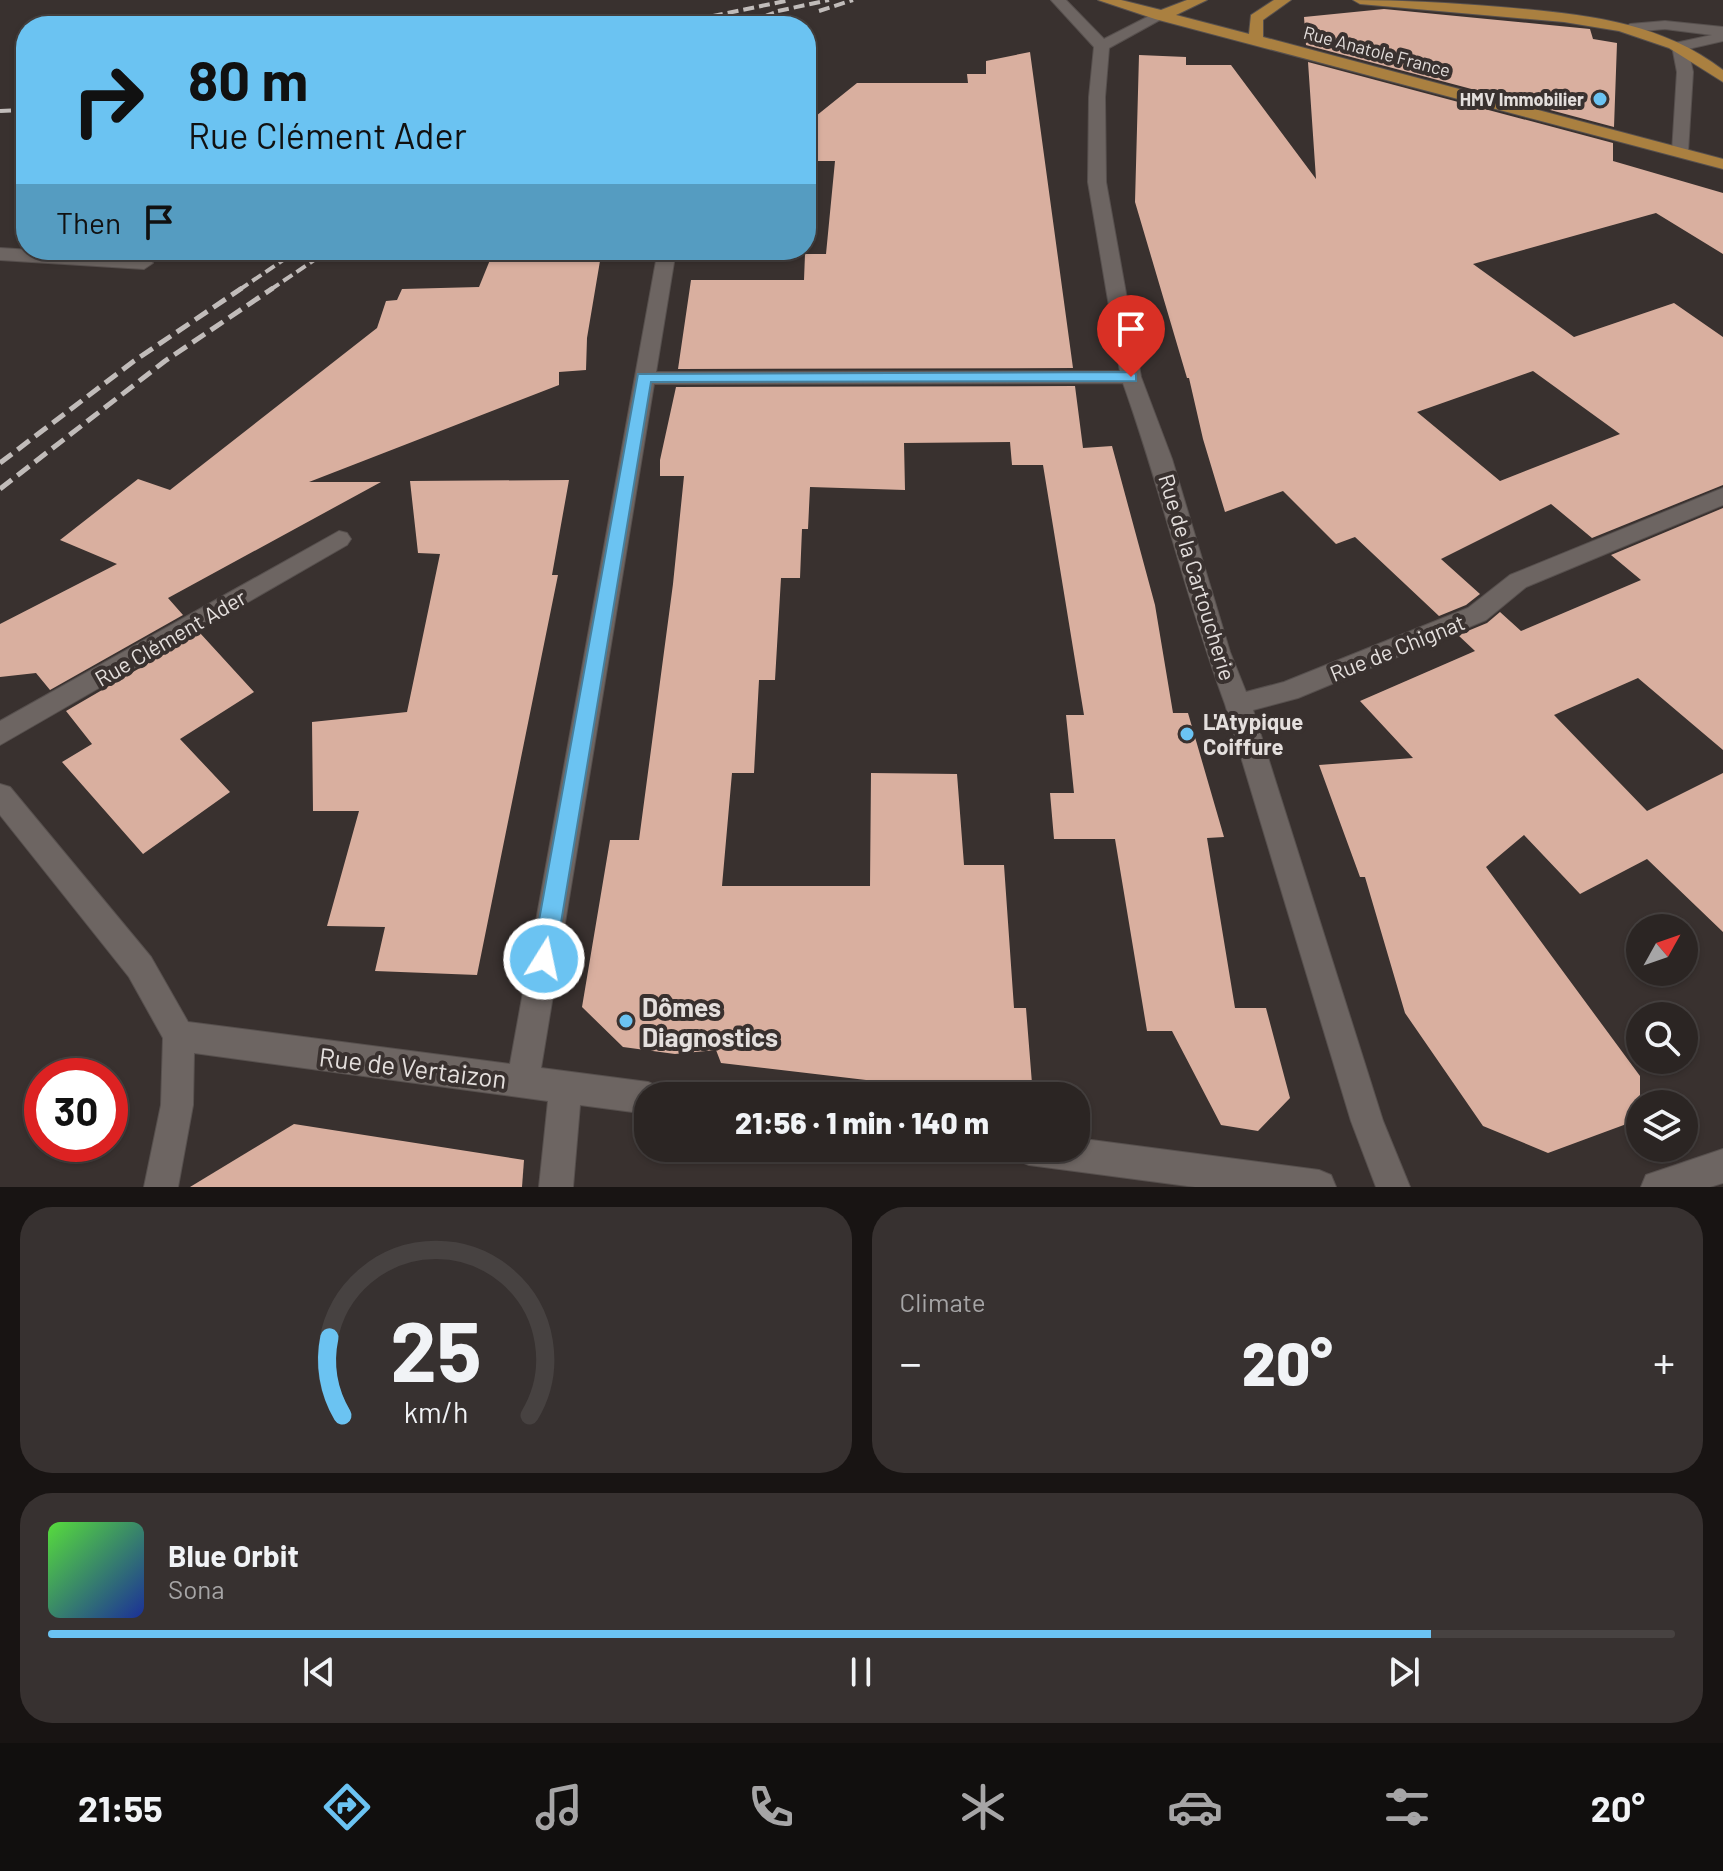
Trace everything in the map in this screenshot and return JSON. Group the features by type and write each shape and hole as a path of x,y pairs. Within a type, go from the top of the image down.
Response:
{"main road":[{"name":"Rue Anatole France","path":"1105,0 1723,164"},
{"path":"1160,16 1200,0"},
{"path":"1256,40 1256,18 1284,0"},
{"path":"1360,0 1580,18 1630,28 1680,46 1723,77"}],"street":[{"path":"1058,0 1102,46 1160,16"},
{"path":"1630,28 1665,25 1723,33"},
{"path":"1680,152 1685,72 1680,46 1711,41 1723,33"},
{"name":"Rue de la Cartoucherie","path":"1102,46 1097,97 1097,182 1131,377 1161,459 1218,652 1238,704 1367,1121 1393,1187"},
{"path":"96,260 144,263"},
{"path":"523,1082 665,260"},
{"path":"644,378 1131,377"},
{"name":"Rue de Chignat","path":"1238,704 1289,691 1477,614 1518,581 1723,496"},
{"name":"Rue Clément Ader","path":"0,734 339,539"},
{"path":"0,795 140,967 179,1036 177,1105 161,1187"},
{"name":"Rue de Vertaizon","path":"179,1036 634,1096"},
{"path":"556,1187 566,1087"},
{"path":"1090,1156 1319,1187"},
{"path":"1658,1187 1723,1166"}],"building":[{"path":"1384,9 1590,29 1593,39 1617,43 1614,127 1306,45 1304,17"},
{"path":"1030,52 1073,368 678,369 691,280 804,280 805,260 816,260 816,254 826,254 835,161 816,161 816,116 857,83 968,83 967,74 986,74 986,61"},
{"path":"1139,55 1186,57 1186,65 1231,65 1316,179 1308,62 1613,143 1613,161 1723,193 1723,254 1656,213 1473,264 1574,337 1674,303 1723,337 1723,485 1592,538 1551,504 1441,559 1480,594 1466,605 1439,616 1355,537 1336,544 1283,491 1225,512 1189,378 1135,202","holes":["1533,371 1620,434 1500,481 1417,412"]},
{"path":"490,260 600,260 587,338 586,370 559,372 559,385 309,482 381,482 168,598 183,615 50,690 36,673 0,677 0,624 117,564 60,540 138,479 170,490 377,328 386,301 397,300 402,289 479,287"},
{"path":"1075,386 1083,448 1112,446 1155,605 1173,713 1188,713 1224,837 1207,838 1235,1008 1266,1008 1290,1098 1258,1131 1221,1125 1172,1031 1147,1031 1115,839 1054,839 1050,793 1074,793 1066,715 1084,715 1043,465 1012,465 1010,442 904,443 905,490 810,487 808,529 802,529 800,578 781,578 775,680 759,680 754,773 732,773 722,886 870,886 871,773 957,774 964,865 1004,865 1014,1008 1026,1008 1032,1082 883,1082 721,1063 716,1050 675,1054 623,1047 582,1007 610,840 639,840 684,476 660,476 660,460 676,387"},
{"path":"569,480 552,575 558,575 477,975 375,971 385,927 327,926 359,811 313,811 312,722 407,712 440,554 418,553 410,481"},
{"path":"1723,508 1723,750 1638,678 1554,715 1647,811 1723,773 1723,932 1647,859 1580,894 1524,835 1486,867 1626,1057 1626,1074 1640,1076 1640,1090 1626,1090 1626,1124 1548,1153 1483,1126 1405,1013 1365,877 1360,877 1319,765 1413,758 1360,701 1475,651 1458,635 1487,623 1500,612 1521,631 1641,580 1611,555"},
{"path":"200,633 254,692 180,739 230,792 143,854 62,762 92,744 66,711"},
{"path":"294,1124 524,1160 522,1187 190,1187"}],"railway":[{"path":"713,16 790,0"},
{"path":"778,11 829,0"},
{"path":"819,11 853,0"},
{"path":"765,16 774,13"},
{"path":"0,111 16,110"},
{"path":"239,290 283,260"},
{"path":"270,290 314,260"},
{"path":"0,463 134,361 242,288"},
{"path":"0,489 165,361 273,288"}],"place":[{"name":"HMV Immobilier","path":"1600,99"},
{"name":"L'Atypique Coiffure","path":"1187,734"},
{"name":"Dômes Diagnostics","path":"626,1021"}],"route":[{"path":"544,959 644,378 1131,377"}]}
